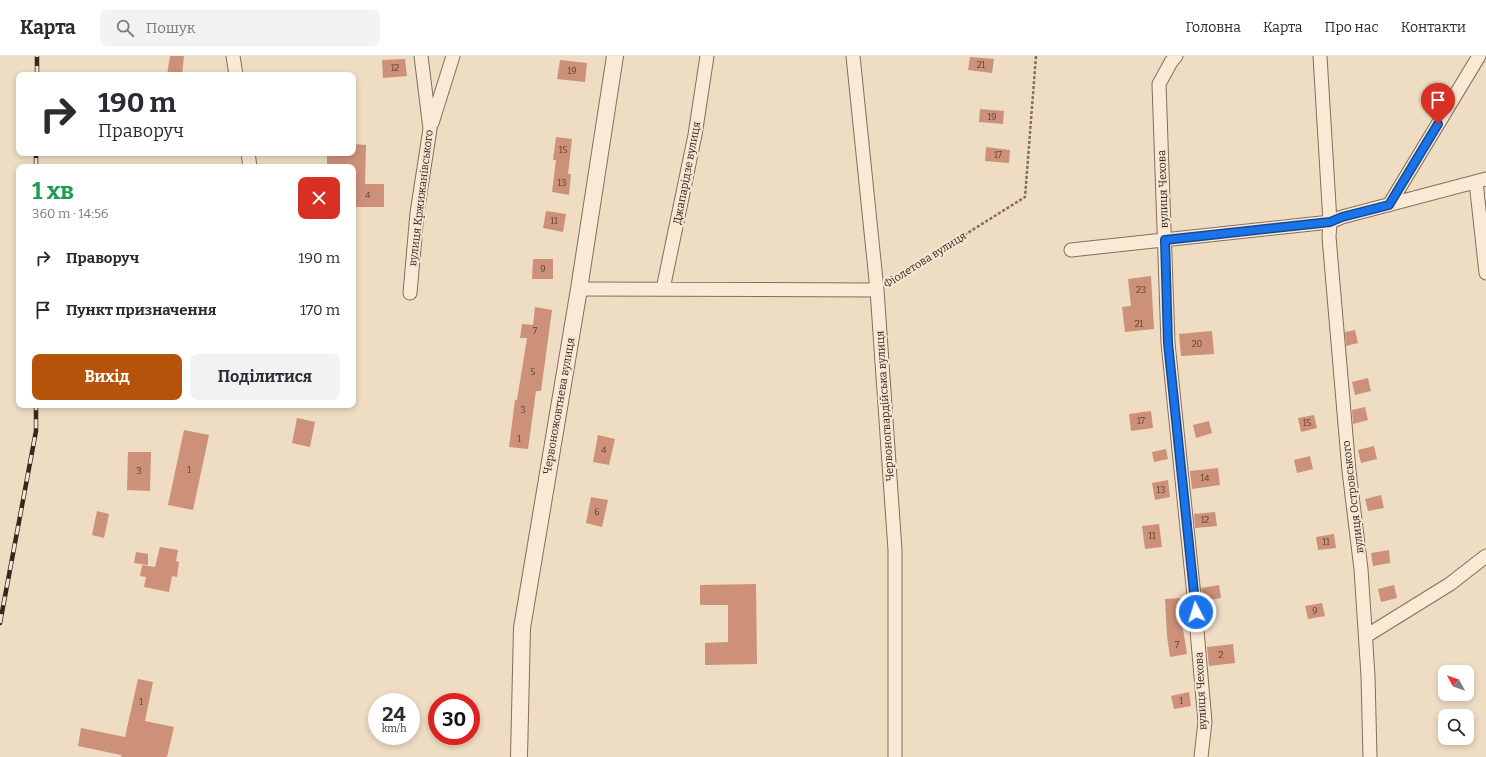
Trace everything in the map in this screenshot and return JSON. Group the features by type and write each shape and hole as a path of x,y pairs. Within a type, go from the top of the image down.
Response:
{"street":[{"path":"233,56 236,72"},
{"name":"вулиця Кржижанівського","path":"410,293 417,213 430,129 421,56"},
{"path":"430,129 453,56"},
{"name":"Червоножовтнева вулиця","path":"518,757 522,628 579,289 615,56"},
{"name":"Джапарідзе вулиця","path":"663,290 695,135 707,56"},
{"name":"Червоногвардійська вулиця","path":"853,56 877,290 895,550 895,757"},
{"name":"вулиця Чехова","path":"1176,56 1159,84 1168,343 1194,596 1205,722 1201,757"},
{"name":"вулиця Островського","path":"1320,56 1330,222 1329,237 1349,471 1361,569 1366,636 1370,757"},
{"path":"1389,205 1479,56"},
{"path":"1071,250 1330,222 1342,217 1481,180 1486,273"},
{"name":"Фіолетова вулиця","path":"579,289 877,290"},
{"path":"1366,636 1450,584 1486,556"}],"path":[{"name":"Фіолетова вулиця","path":"877,290 1025,197 1036,56"}],"building":[{"path":"170,56 184,56 182,72 167,72"},
{"path":"970,57 994,59 992,73 968,70"},
{"path":"405,59 407,76 383,78 382,60"},
{"path":"560,60 587,63 585,82 557,79"},
{"path":"980,109 1004,111 1003,124 979,122"},
{"path":"556,137 572,139 568,174 571,174 569,195 552,192 556,160 553,160"},
{"path":"356,144 366,145 365,184 384,184 384,207 356,207 356,164 327,164 327,156 356,156"},
{"path":"986,147 1010,150 1009,163 985,161"},
{"path":"546,211 566,214 563,232 543,228"},
{"path":"533,259 553,259 553,279 532,279"},
{"path":"1151,276 1154,329 1125,332 1122,307 1131,306 1128,279"},
{"path":"535,307 552,310 541,391 536,391 528,449 509,447 515,400 517,400 527,338 520,338 522,324 533,325"},
{"path":"1355,330 1358,343 1346,346 1345,332"},
{"path":"1212,331 1214,354 1181,356 1179,334"},
{"path":"1368,378 1371,391 1355,395 1352,382"},
{"path":"1365,407 1368,420 1353,424 1352,410"},
{"path":"1151,411 1153,428 1131,431 1129,414"},
{"path":"1314,415 1317,428 1301,432 1298,418"},
{"path":"297,418 315,422 310,447 292,443"},
{"path":"1209,421 1212,433 1196,438 1193,425"},
{"path":"184,430 209,435 193,510 168,505"},
{"path":"598,435 615,439 609,465 593,462"},
{"path":"1374,446 1377,459 1361,463 1358,450"},
{"path":"1166,449 1168,459 1154,462 1152,452"},
{"path":"128,452 151,452 150,491 127,490"},
{"path":"1310,456 1313,469 1297,473 1294,460"},
{"path":"1218,468 1220,485 1192,489 1190,471"},
{"path":"1168,480 1170,497 1155,500 1152,483"},
{"path":"1381,495 1384,508 1368,511 1365,499"},
{"path":"591,497 608,500 602,527 586,523"},
{"path":"97,511 109,514 104,538 92,535"},
{"path":"1215,512 1217,526 1195,528 1194,514"},
{"path":"1159,524 1162,547 1145,549 1142,526"},
{"path":"1334,534 1336,548 1318,550 1316,537"},
{"path":"160,547 178,550 176,561 179,562 177,577 172,576 169,592 144,587 146,577 140,576 142,565 155,567"},
{"path":"1389,550 1390,563 1373,566 1371,553"},
{"path":"136,552 148,554 148,565 134,563"},
{"path":"756,584 757,664 705,665 705,643 728,642 728,605 700,605 700,585"},
{"path":"1219,585 1221,598 1204,601 1201,588"},
{"path":"1394,585 1397,598 1381,602 1378,589"},
{"path":"1181,598 1181,617 1187,654 1170,657 1165,599"},
{"path":"1322,603 1325,616 1308,619 1305,606"},
{"path":"1233,644 1235,663 1209,666 1207,647"},
{"path":"138,679 153,682 145,721 174,727 167,757 121,757 121,755 78,746 81,728 125,737"},
{"path":"1189,692 1191,706 1174,709 1171,696"}],"railway":[{"path":"37,56 37,72"},
{"path":"36,156 36,164"},
{"path":"0,623 36,431 36,408"}],"route":[{"path":"1196,612 1168,343 1165,240 1330,222 1342,217 1389,205 1438,124"}]}
